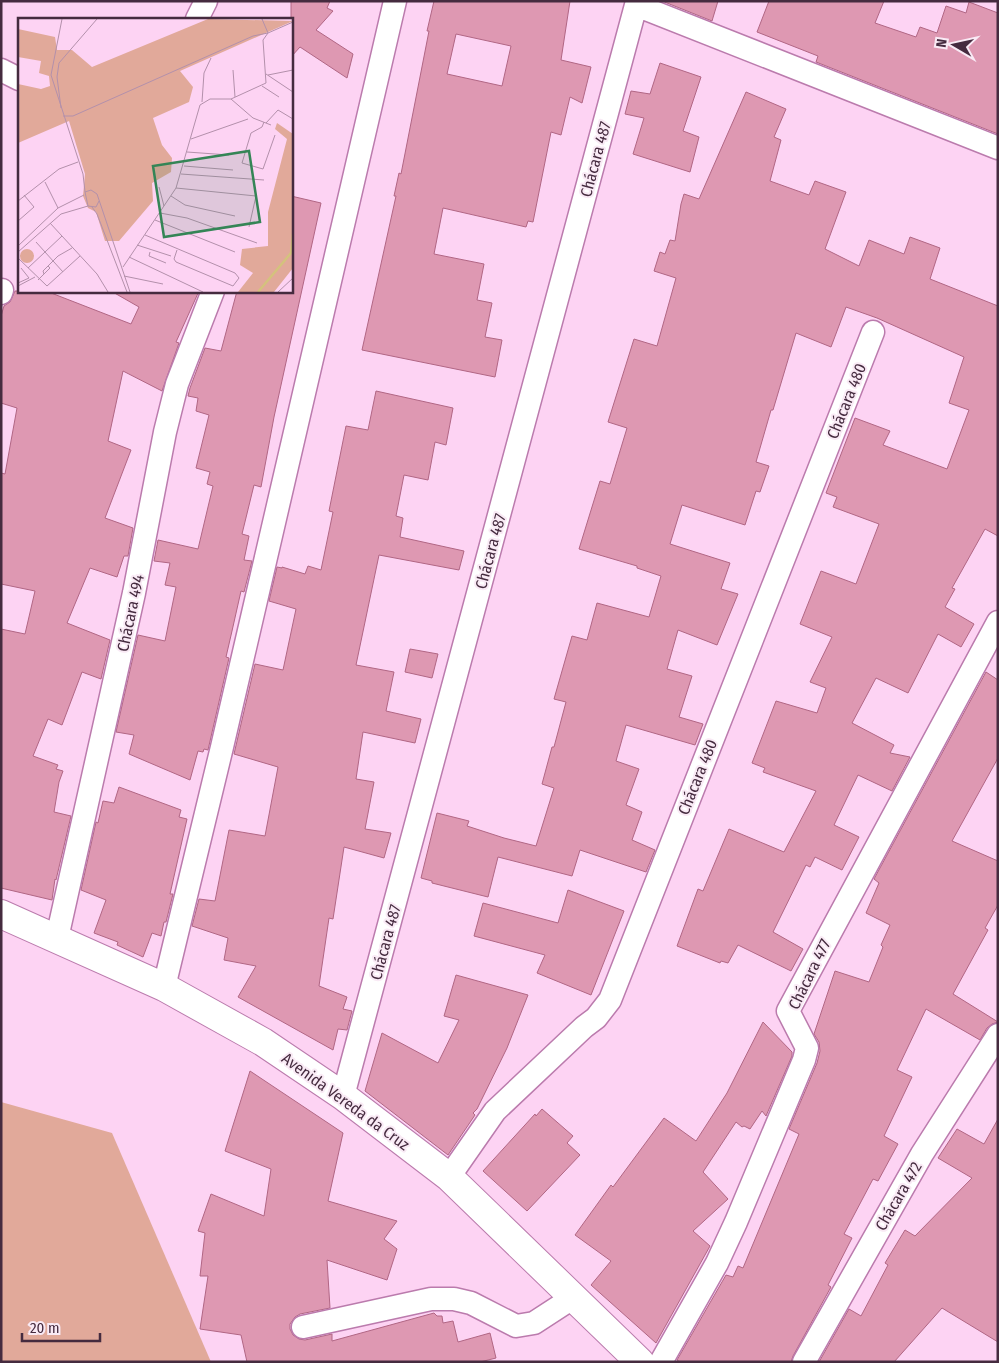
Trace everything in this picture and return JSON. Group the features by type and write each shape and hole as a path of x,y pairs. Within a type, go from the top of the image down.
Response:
{"street":[{"path":"198,18 206,1"},
{"path":"164,987 220,756 290,447 395,1"},
{"name":"Chácara 487","path":"342,1096 632,3 998,148"},
{"path":"1,70 18,78"},
{"name":"Chácara 494","path":"57,938 134,593 165,432 177,384 213,292"},
{"name":"Chácara 480","path":"450,1177 495,1111 584,1027 596,1018 610,1000 873,332"},
{"name":"Chácara 477","path":"661,1362 717,1263 804,1060 807,1048 788,1011 998,622"},
{"name":"Avenida Vereda da Cruz","path":"1,914 164,987 263,1042 342,1096 450,1177 640,1362"},
{"name":"Chácara 472","path":"804,1362 922,1154 998,1035"},
{"path":"303,1327 431,1299 454,1299 471,1303 516,1326 534,1322 574,1297"}],"shaded area":[{"path":"1,1102 112,1133 211,1362 1,1362"}],"building":[{"path":"291,1 330,1 327,8 333,11 316,30 353,54 347,78 300,47 292,56"},
{"path":"434,1 570,1 561,60 591,67 582,103 570,97 561,135 551,132 533,222 528,221 526,227 443,208 434,254 484,264 477,300 492,303 485,337 502,340 495,377 362,350 396,196 394,196 399,173 401,174 429,31 427,31","holes":["456,34 511,46 502,86 447,74"]},
{"path":"662,1 718,1 712,21"},
{"path":"769,1 884,1 875,23 916,37 920,27 937,33 946,6 966,13 969,2 998,13 998,134 816,62 818,56 757,32"},
{"path":"660,63 701,77 683,131 699,137 690,172 633,154 644,118 625,114 631,91 650,94"},
{"path":"746,92 786,109 774,137 781,140 770,181 809,195 815,181 846,192 825,249 859,266 869,240 904,254 910,237 940,248 930,279 998,306 998,536 985,529 952,588 955,589 945,607 974,624 961,647 938,634 908,693 876,678 852,723 894,745 890,753 910,757 892,791 858,775 834,825 859,837 842,870 815,857 810,867 806,865 773,932 803,949 791,971 738,945 728,963 721,961 720,963 677,946 698,889 703,891 729,829 784,852 816,791 763,772 765,768 752,763 776,701 817,713 826,688 810,682 832,637 800,624 821,571 856,584 879,524 833,507 837,497 826,493 855,418 890,431 883,445 947,469 969,410 949,403 964,357 877,318 846,307 831,347 796,333 756,462 769,466 760,492 756,491 745,525 682,505 670,544 730,563 721,589 738,594 717,645 678,630 667,669 692,676 679,717 703,724 695,745 626,725 616,761 639,769 626,805 642,812 632,840 655,850 646,872 580,850 572,876 498,857 488,897 432,883 432,881 421,878 437,813 469,821 467,826 536,846 554,788 542,784 566,702 554,699 572,636 587,640 597,603 649,617 661,576 637,568 637,566 579,549 600,481 610,484 627,428 608,422 634,339 657,346 676,278 654,271 660,252 665,254 670,240 675,241 684,194 699,199"},
{"path":"292,196 321,203 274,417 261,487 254,485 242,534 249,536 244,560 252,561 244,592 241,591 226,657 229,658 208,750 198,751 190,780 129,754 134,735 116,732 138,635 165,641 176,587 165,585 170,563 154,561 158,540 198,549 213,486 207,484 210,472 196,468 209,415 196,411 198,398 188,396 205,348 221,351 237,292 292,292"},
{"path":"15,291 49,292 131,324 139,307 113,292 199,292 176,342 179,343 162,391 123,371 108,441 131,450 105,518 133,528 128,556 124,556 117,577 90,568 67,623 110,640 101,679 82,672 62,725 48,719 33,756 58,765 56,769 63,771 59,782 54,812 71,816 55,879 52,900 1,888 1,629 25,634 35,591 1,584 1,473 5,474 17,408 1,403 1,316 4,306 10,302"},
{"path":"376,391 453,408 446,445 435,442 428,480 404,475 396,516 403,518 400,537 464,551 459,570 379,555 356,665 394,672 386,711 421,719 415,743 363,732 356,779 374,782 365,829 391,833 384,858 344,847 333,919 329,918 319,986 347,997 343,1009 352,1011 347,1030 338,1029 333,1050 238,997 256,966 224,960 228,938 192,926 199,899 215,901 229,830 265,836 278,767 234,754 255,664 283,670 296,609 269,601 277,567 305,574 308,566 321,570 333,512 329,511 346,426 368,430"},
{"path":"410,649 438,654 432,678 405,672"},
{"path":"986,672 998,680 998,758 952,841 998,861 998,905 985,928 988,930 953,994 998,1022 987,1028 980,1040 926,1009 897,1070 912,1077 884,1136 898,1144 878,1181 873,1179 844,1234 852,1238 828,1285 831,1287 791,1362 680,1362 677,1360 726,1275 733,1277 738,1266 743,1268 799,1134 789,1129 817,1063 820,1051 819,1042 814,1034 835,971 869,982 883,947 881,945 890,925 866,913 879,883 874,879"},
{"path":"119,787 181,810 179,817 187,819 170,894 173,894 166,922 164,922 161,936 152,933 143,957 117,945 118,942 94,933 106,900 81,890 96,822 98,823 103,801 114,803"},
{"path":"568,890 624,911 591,995 537,973 545,955 474,936 483,903 558,923"},
{"path":"456,975 528,995 507,1048 477,1109 473,1113 475,1115 448,1155 365,1091 382,1033 438,1063 459,1020 444,1016"},
{"path":"763,1022 792,1052 792,1056 766,1116 762,1111 750,1129 742,1127 736,1122 703,1172 728,1199 693,1231 710,1246 656,1343 591,1285 611,1261 575,1235 611,1185 613,1187 664,1118 696,1141 727,1093"},
{"path":"250,1071 343,1133 328,1201 397,1221 384,1239 397,1249 387,1280 327,1260 330,1308 300,1314 295,1317 290,1324 293,1335 305,1340 332,1334 332,1341 434,1313 437,1316 442,1316 443,1323 453,1321 458,1342 490,1333 496,1358 480,1362 247,1362 241,1335 200,1329 208,1276 200,1276 205,1233 198,1231 211,1194 264,1216 271,1169 225,1151"},
{"path":"542,1109 573,1136 567,1143 580,1155 527,1211 483,1171 535,1114 536,1116"},
{"path":"998,1119 998,1342 942,1308 894,1362 819,1362 849,1309 861,1316 888,1265 885,1263 905,1230 915,1236 972,1178 938,1158 957,1129 984,1144"}]}
